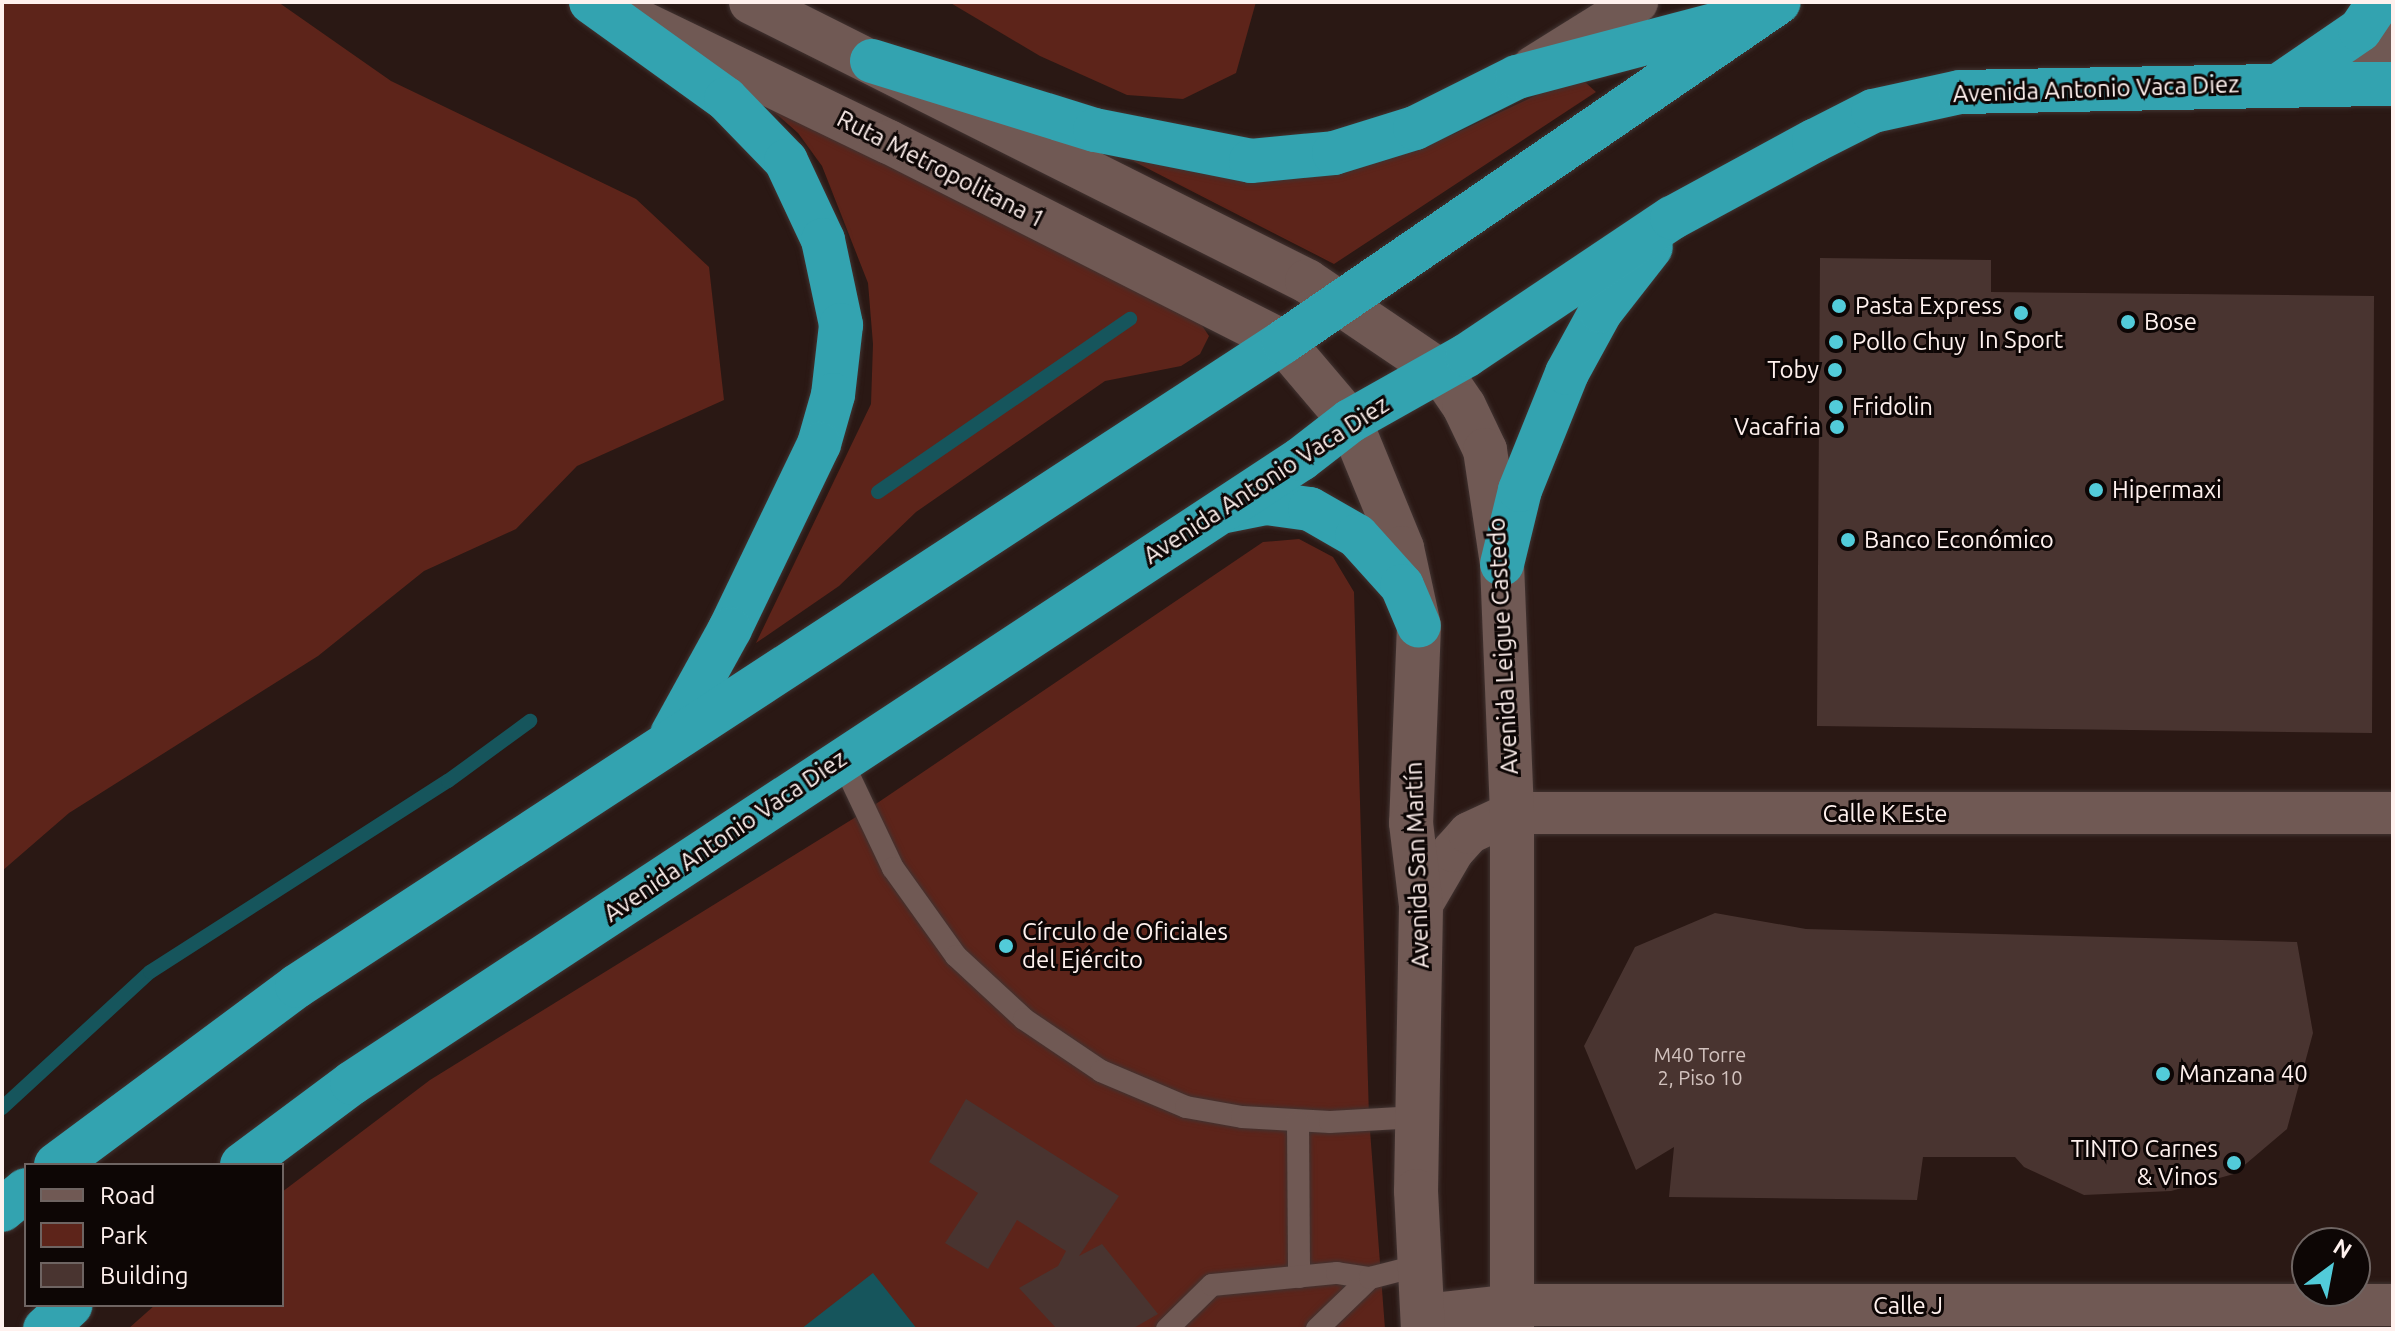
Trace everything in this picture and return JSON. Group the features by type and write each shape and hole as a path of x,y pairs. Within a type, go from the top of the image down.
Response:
{"highway":[{"path":"594,2 726,99 786,161 823,240 841,325 833,395 819,444 730,629 670,738"},
{"path":"2284,82 2360,30 2379,2"},
{"path":"59,1163 297,986 670,738 1283,342 1627,110 1775,4"},
{"path":"872,61 1095,130 1251,161 1320,157 1415,128 1517,77 1709,17 1775,4"},
{"name":"Avenida Antonio Vaca Diez","path":"245,1163 352,1083 1216,513 1350,421 1440,371 1672,218 1873,111 1960,92 2284,82 2393,84"},
{"path":"1502,564 1520,490 1567,373 1601,311 1672,218"},
{"path":"1216,513 1266,503 1310,509 1357,536 1385,563 1402,586 1419,626"},
{"path":"2,1210 24,1192"},
{"path":"45,1329 69,1307"}],"main road":[{"name":"Ruta Metropolitana 1","path":"594,2 889,142 1283,342"},
{"path":"751,2 1343,302"},
{"name":"Avenida Leigue Castedo","path":"1343,302 1440,371 1485,450 1502,564 1512,813"},
{"name":"Avenida San Martín","path":"1283,342 1350,421 1402,548 1419,626 1411,823 1421,906 1417,1117 1423,1322"},
{"path":"1512,813 1512,1317"}],"street":[{"path":"1517,77 1637,2"},
{"path":"1627,110 1709,17"},
{"path":"2393,27 2364,55 2393,53"},
{"name":"Calle K Este","path":"1421,906 1453,851 1469,833 1512,813 2393,813"},
{"name":"Calle J","path":"1423,1322 1512,1317 2393,1305"}],"lane":[{"path":"841,759 886,854 922,914 956,956 1024,1019 1101,1071 1186,1107 1298,1122 1417,1117"},
{"path":"1298,1122 1299,1277"},
{"path":"1167,1329 1212,1285 1337,1273 1370,1278 1421,1265"},
{"path":"1317,1329 1370,1278"}],"green space":[{"path":"2,2 278,2 391,81 636,199 709,267 724,400 577,466 516,529 424,571 318,656 69,813 2,871"},
{"path":"949,2 1256,2 1236,73 1183,99 1127,95 1040,56"},
{"path":"1585,82 1596,92 1334,264 1096,142 1201,174 1266,178 1375,161 1454,134 1547,90"},
{"path":"755,95 1199,321 1209,336 1200,354 1181,366 1105,381 916,512 839,586 756,643 871,404 873,344 868,283 822,166 798,133"},
{"name":"Círculo de Oficiales del Ejército","path":"1299,539 1333,557 1354,592 1369,1117 1385,1329 128,1329 153,1307 284,1307 284,1190 430,1080 864,812 1263,542"}],"water":[{"path":"873,1273 917,1329 801,1329"}],"building":[{"name":"Hipermaxi","path":"1820,258 1991,260 1991,292 2374,296 2372,733 1817,726"},
{"path":"1715,913 1806,929 2297,942 2313,1033 2287,1129 2234,1174 2171,1191 2084,1195 2024,1167 2015,1157 1923,1157 1917,1200 1669,1197 1674,1147 1636,1170 1584,1046 1635,947"},
{"path":"966,1099 1119,1196 1079,1256 1102,1244 1158,1314 1132,1329 1057,1329 1019,1288 1058,1266 1066,1251 1017,1220 988,1269 945,1243 978,1193 929,1162"}],"waterway":[{"path":"878,492 1130,319"},
{"path":"2,1108 150,972 448,781 530,721"}],"place":[{"name":"Pasta Express","path":"1839,306"},
{"name":"In Sport","path":"2021,313"},
{"name":"Bose","path":"2128,322"},
{"name":"Pollo Chuy","path":"1836,342"},
{"name":"Toby","path":"1835,370"},
{"name":"Fridolin","path":"1836,407"},
{"name":"Vacafria","path":"1837,427"},
{"name":"Hipermaxi","path":"2096,490"},
{"name":"Banco Económico","path":"1848,540"},
{"name":"Círculo de Oficiales del Ejército","path":"1006,946"},
{"name":"Manzana 40","path":"2163,1074"},
{"name":"TINTO Carnes & Vinos","path":"2234,1163"}]}
